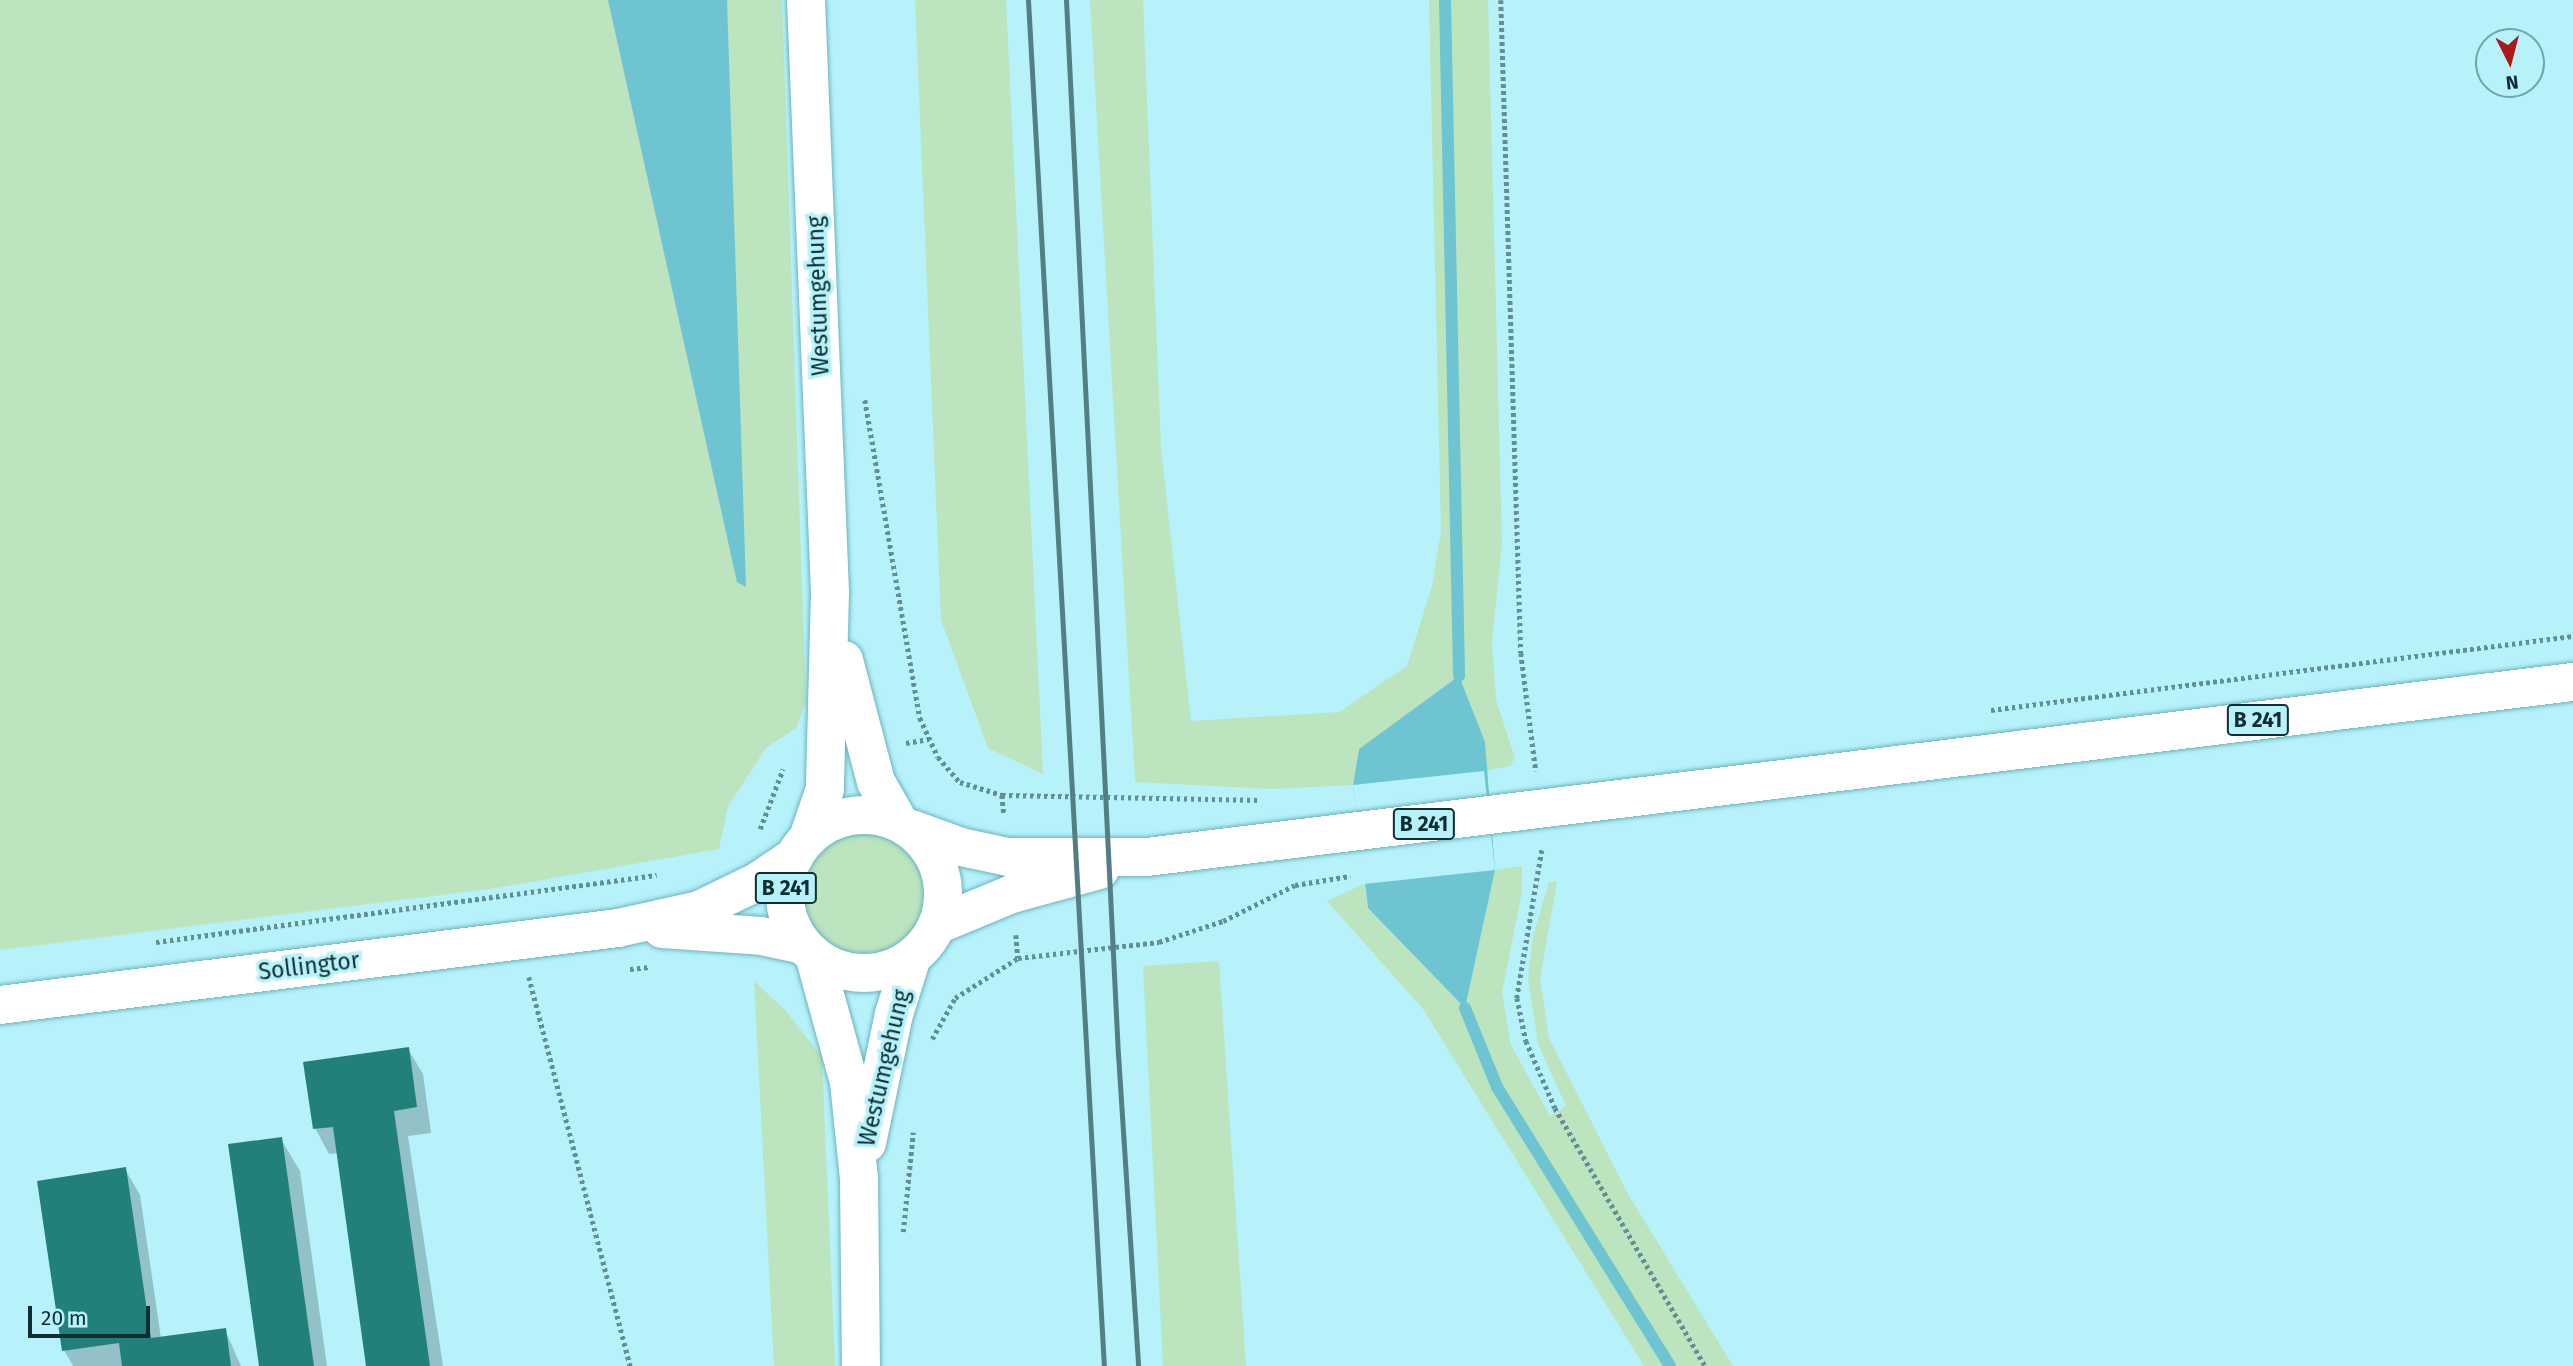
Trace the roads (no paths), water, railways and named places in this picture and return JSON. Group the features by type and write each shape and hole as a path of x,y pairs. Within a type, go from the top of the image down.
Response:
{"main road":[{"name":"Westumgehung","path":"801,848 825,789 830,592 806,0"},
{"name":"Westumgehung","path":"830,592 862,739 876,782 905,826"},
{"name":"B 241","path":"905,826 929,848 941,873 944,900 937,925 912,957 888,969 863,973 837,969 809,950 785,902 801,848 827,824 851,816 875,815 905,826 961,847 1008,856 1147,857 2573,682"},
{"name":"Sollingtor","path":"0,1005 618,928 699,910 757,882 801,848"},
{"name":"B 241","path":"937,925 1012,894 1147,857"},
{"name":"Sollingtor","path":"618,928 706,931 809,950"},
{"name":"Westumgehung","path":"809,950 849,1082 859,1179 860,1366"},
{"name":"Westumgehung","path":"859,1179 894,1014 912,957"}],"water":[{"path":"608,0 727,0 746,587 737,582"},
{"path":"1459,676 1485,742 1495,870 1465,1008 1368,908 1353,785 1359,749"}],"waterway":[{"path":"1445,0 1459,676"},
{"path":"1465,1008 1497,1087 1670,1366"}],"railway":[{"path":"1028,0 1104,1366"},
{"path":"1066,0 1118,1054 1138,1366"}]}
